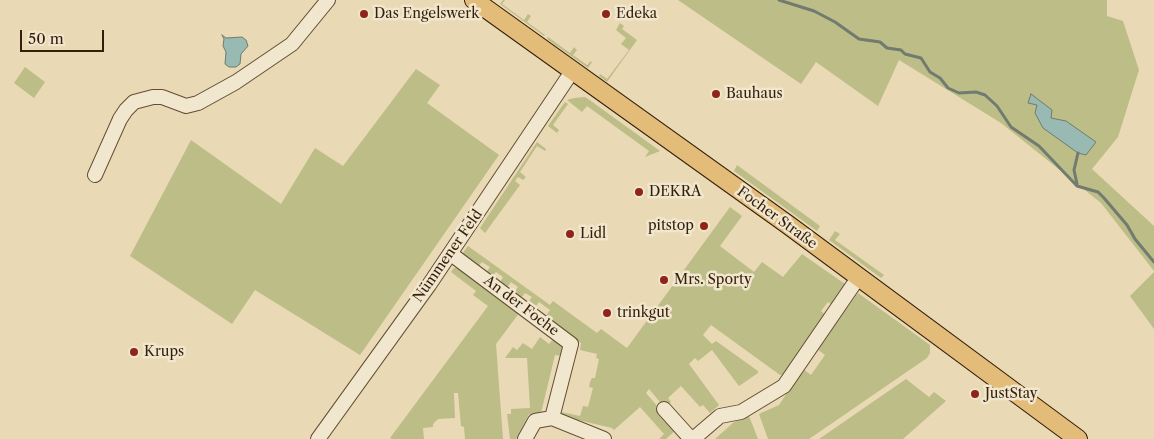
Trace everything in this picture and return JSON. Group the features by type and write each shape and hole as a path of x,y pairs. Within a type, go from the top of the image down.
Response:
{"main road":[{"name":"Focher Straße","path":"474,0 787,224 1078,439"}],"street":[{"path":"95,175 120,120 134,102 162,97 186,106 198,103 236,82 292,44 328,0"},
{"name":"Nümmener Feld","path":"318,439 451,254 574,70"},
{"name":"An der Foche","path":"451,254 571,344 552,418"},
{"path":"664,409 692,439 720,416 742,412 784,386 858,278"},
{"path":"525,439 535,421 552,418 604,439"}],"green space":[{"path":"505,0 502,4 524,20 528,14 531,16 527,22 545,35 500,4"},
{"path":"678,0 1107,0 1107,16 1123,21 1139,70 1118,137 1092,169 1154,226 1154,271 1101,203 1001,123 899,60 878,106 816,62 801,84"},
{"path":"620,23 624,26 622,29 637,40 607,82 599,76 600,74 607,79 629,50 621,44 626,38 616,30"},
{"path":"548,37 570,53 574,47 577,50 573,55 587,65 592,62 588,68 547,39"},
{"path":"25,67 45,82 34,98 14,83"},
{"path":"416,69 440,85 427,103 499,155 360,355 255,290 232,324 130,256 191,140 281,204 315,148 343,166"},
{"path":"585,97 660,151 645,157 649,151 587,106 582,112 567,100"},
{"path":"565,102 568,104 553,125 559,130 557,133 548,126"},
{"path":"537,142 546,149 545,151 537,146 520,172 526,177 523,180 518,177 515,181 520,185 485,233 480,228"},
{"path":"737,165 820,226 817,231 734,171"},
{"path":"730,207 742,216 720,246 754,272 762,262 783,277 802,254 845,284 846,290 835,307 828,302 821,311 828,317 785,375 780,375 711,325 703,335 712,344 716,341 758,371 758,373 739,386 712,350 698,361 695,358 689,364 719,405 710,413 703,405 700,407 681,386 668,398 671,402 665,408 649,389 646,393 677,429 666,439 659,439 664,434 640,407 614,430 565,417 561,412 580,416 583,406 588,407 593,388 589,387 590,382 592,378 595,378 599,359 596,358 597,354 580,350 581,343 545,317 550,310 539,302 534,309 527,304 532,297 525,293 520,299 513,294 518,287 511,282 506,289 499,284 503,277 496,272 491,278 485,274 490,267 482,262 477,268 465,259 462,254 468,246 550,305 553,301 597,333 601,329 627,348"},
{"path":"835,231 840,234 835,240 884,275 881,278 829,240"},
{"path":"454,268 459,268 520,312 496,344 503,439 465,439 464,427 461,426 458,393 454,393 455,418 438,419 433,424 433,427 423,428 424,439 392,439 390,438 488,306 473,295 476,291 451,272"},
{"path":"1154,272 1154,329 1130,296"},
{"path":"858,293 930,345 930,353 927,358 809,439 768,439 759,414 779,405 803,369 811,375 825,355 817,349"},
{"path":"540,337 549,344 555,337 564,348 563,356 555,355 541,413 529,414 516,439 510,439 507,414 511,414 511,409 530,408 527,358 505,358 513,347 517,350 523,343 532,349"},
{"path":"906,379 929,397 934,392 946,401 903,439 819,439"},
{"path":"749,416 758,439 715,439 734,422"}],"water":[{"path":"222,35 226,38 242,37 246,40 248,46 241,54 240,64 236,67 229,67 225,64 226,52 223,46 224,39"},
{"path":"1031,94 1052,110 1051,118 1066,121 1096,142 1086,155 1078,153 1043,128 1035,113 1037,105 1028,103"}],"waterway":[{"path":"779,0 814,11 835,22 859,39 880,42 887,48 901,50 905,54 921,58 930,72 940,78 948,88 959,93 976,92 985,95 997,106 1011,127 1039,146 1077,186 1098,192 1127,225 1135,239 1154,262"},
{"path":"1077,184 1074,170 1078,153"}],"place":[{"name":"Das Engelswerk","path":"364,14"},
{"name":"Edeka","path":"606,14"},
{"name":"Bauhaus","path":"716,94"},
{"name":"DEKRA","path":"639,192"},
{"name":"pitstop","path":"704,226"},
{"name":"Lidl","path":"570,234"},
{"name":"Mrs. Sporty","path":"664,280"},
{"name":"trinkgut","path":"607,313"},
{"name":"Krups","path":"134,352"},
{"name":"JustStay","path":"975,394"}]}
